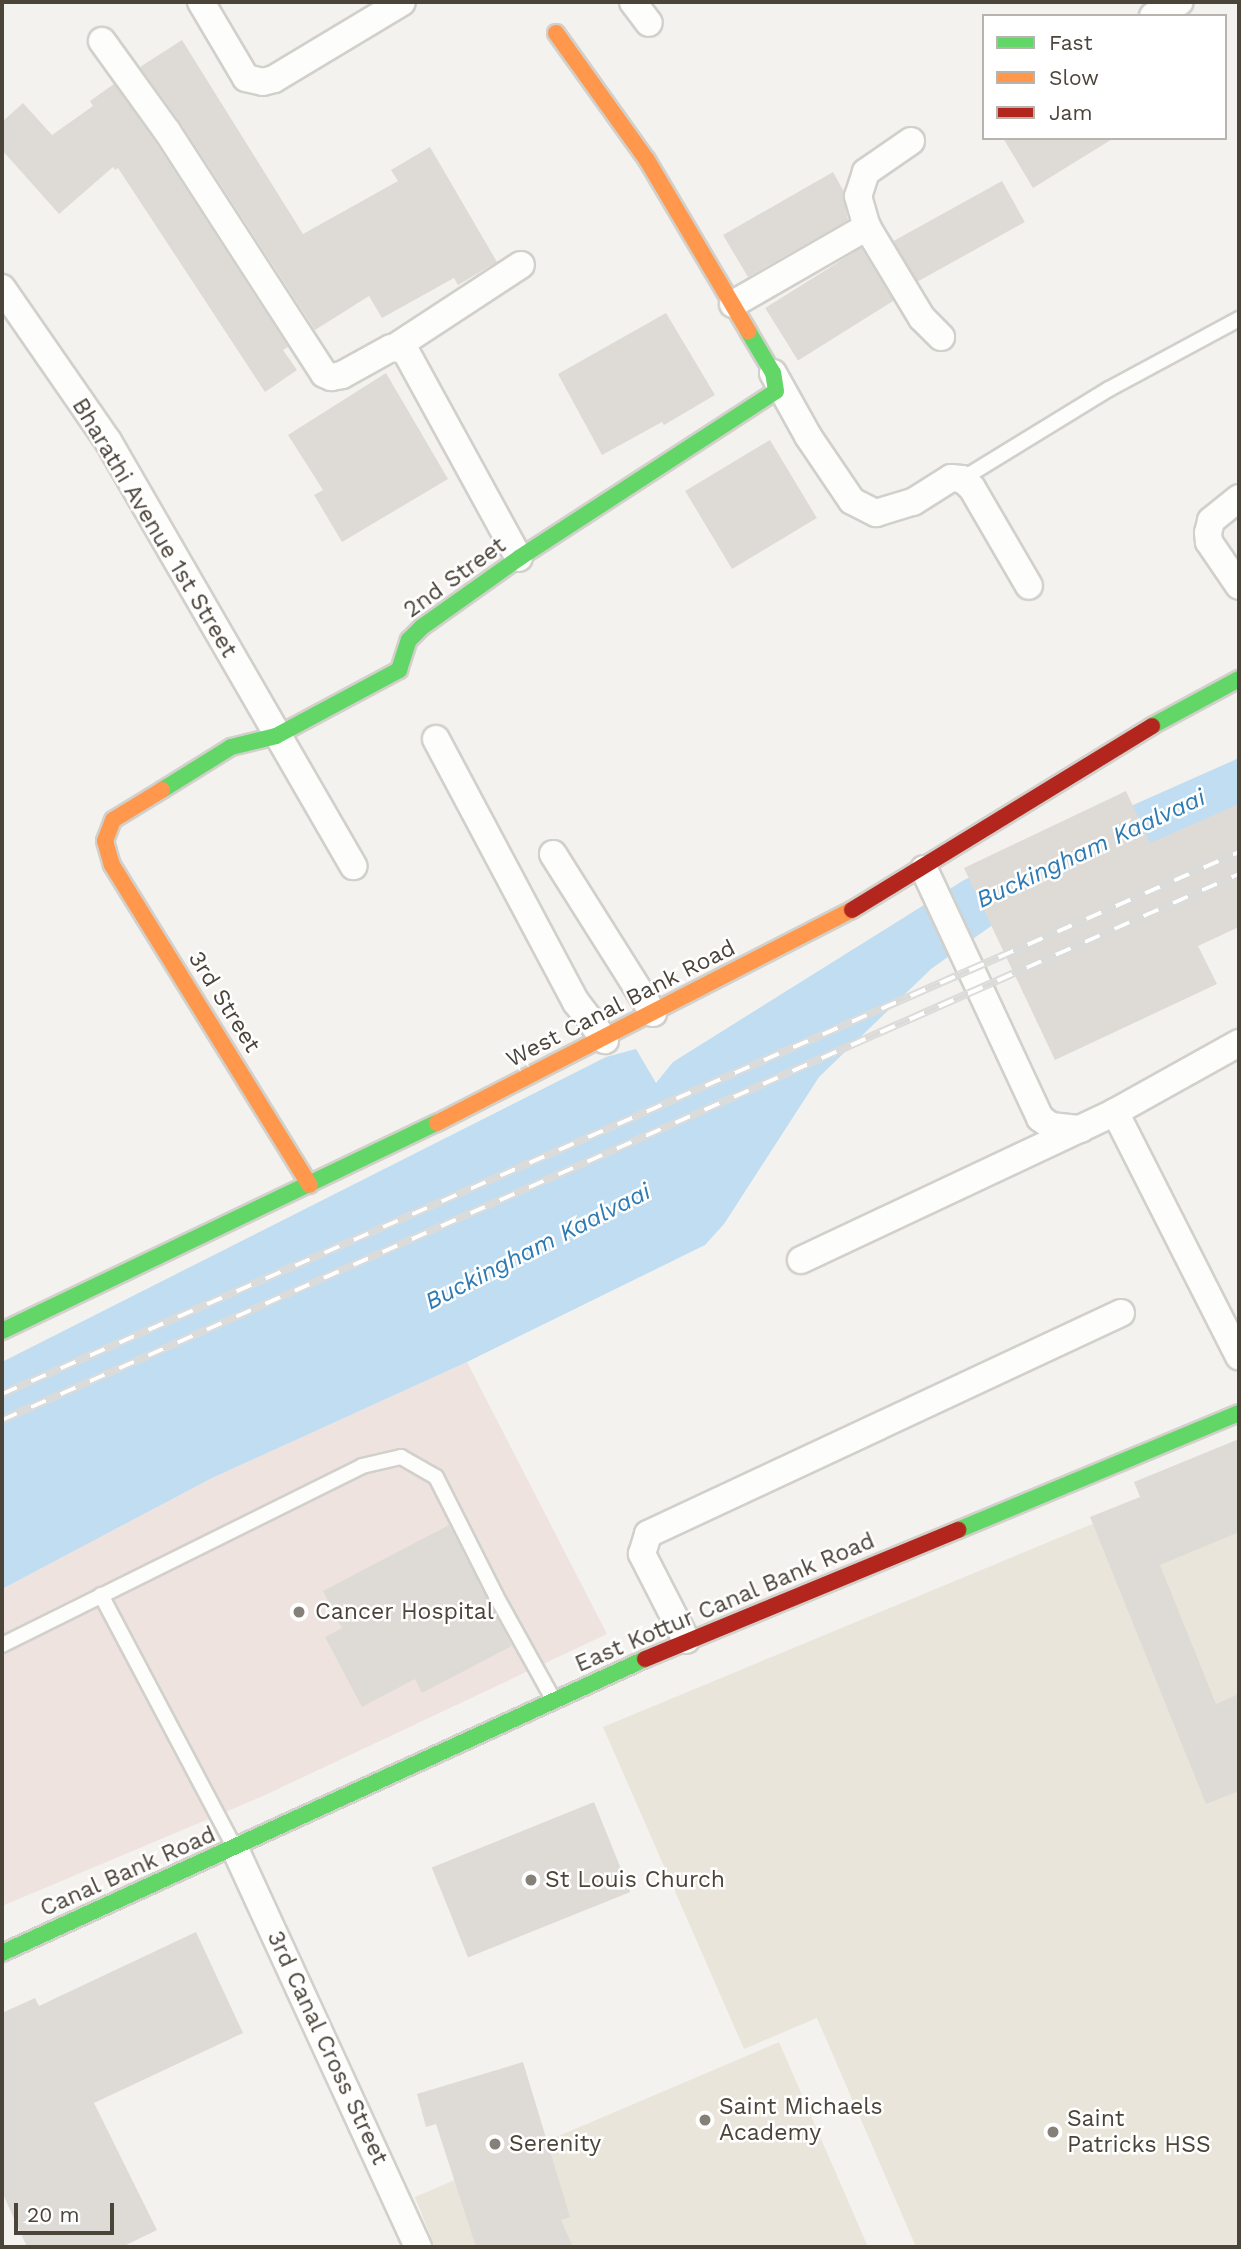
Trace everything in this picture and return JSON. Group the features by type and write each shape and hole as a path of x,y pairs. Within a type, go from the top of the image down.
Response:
{"street":[{"path":"201,2 246,78 254,81 274,79 373,9 402,2"},
{"path":"633,2 649,23"},
{"path":"1157,14 1179,2"},
{"path":"556,33 648,160 733,304 775,382 852,501 876,513 913,502 951,478 962,479 972,488 1029,586"},
{"path":"102,41 167,131 324,374 331,377 342,375 397,346 521,265"},
{"path":"911,141 866,172 858,196 867,227 922,318 941,337"},
{"path":"733,304 867,227"},
{"name":"Bharathi Avenue 1st Street","path":"2,288 108,441 353,866"},
{"path":"397,346 405,350 519,558"},
{"name":"2nd Street","path":"105,841 113,820 231,747 276,736 348,701 400,670 409,640 422,627 775,382"},
{"path":"1239,498 1211,521 1208,533 1209,542 1239,586"},
{"name":"West Canal Bank Road","path":"2,1331 310,1185 605,1040 653,1013 929,880 1170,715 1239,679"},
{"path":"436,739 576,1002 605,1040"},
{"name":"3rd Street","path":"105,841 112,865 310,1185"},
{"path":"552,854 653,1013"},
{"path":"929,880 1040,1118 1051,1126 1081,1129"},
{"path":"801,1261 1081,1129 1239,1043"},
{"path":"1115,1112 1239,1356"},
{"path":"685,1640 642,1554 648,1534 1121,1313"},
{"name":"East Kottur Canal Bank Road","path":"235,1849 685,1640 1064,1487 1239,1413"},
{"name":"Canal Bank Road","path":"2,1953 235,1849"},
{"name":"3rd Canal Cross Street","path":"235,1849 418,2247"}],"lane":[{"path":"962,479 1109,389 1239,320"},
{"path":"2,1645 362,1466 401,1457 436,1477 496,1596 554,1701"},
{"path":"102,1595 235,1849"}],"shaded area":[{"name":"Cancer Hospital","path":"467,1362 607,1634 263,1796 2,1906 2,1589 212,1478"},
{"path":"1239,1463 1239,2247 916,2247 817,2018 744,2049 603,1727"},
{"name":"Saint Michaels Academy","path":"779,2042 868,2247 435,2247 415,2197"}],"water":[{"name":"Buckingham Kaalvaai","path":"1239,758 1239,810 1029,899 931,969 819,1077 724,1224 705,1245 467,1362 212,1478 2,1589 2,1362 606,1057 636,1049 656,1083 673,1062 964,880"}],"building":[{"path":"182,40 303,234 398,181 391,170 430,147 497,262 458,285 454,278 382,318 369,296 315,330 180,122 140,67"},
{"path":"114,84 154,140 288,347 283,350 297,370 265,392 118,168 115,170 113,167 59,214 2,150 2,122 23,103 52,135 93,106 90,101"},
{"path":"1004,140 1111,140 1033,188"},
{"path":"833,172 843,190 848,220 748,277 723,235"},
{"path":"1002,181 1025,222 916,282 894,241"},
{"path":"861,248 894,301 798,360 765,308"},
{"path":"666,313 715,395 664,425 662,422 602,455 558,374"},
{"path":"386,373 448,479 342,542 314,495 323,490 288,435"},
{"path":"770,440 817,518 732,569 685,491"},
{"path":"1126,791 1150,843 1239,804 1239,927 1198,946 1217,984 1055,1060 964,868"},
{"path":"1239,1439 1239,1532 1160,1565 1216,1704 1239,1694 1239,1791 1206,1804 1090,1517 1140,1497 1134,1482"},
{"path":"449,1525 512,1646 422,1693 415,1679 362,1707 325,1637 342,1628 323,1591"},
{"name":"St Louis Church","path":"594,1802 630,1892 468,1957 432,1868"},
{"path":"196,1932 243,2033 94,2103 157,2230 122,2247 27,2247 2,2192 2,2013 35,1998 39,2006"},
{"name":"Serenity","path":"523,2062 570,2217 561,2220 573,2247 476,2247 436,2124 426,2127 417,2094"}],"railway":[{"path":"2,1394 1239,852"},
{"path":"2,1420 1239,874"}],"traffic: fast":[{"path":"162,790 231,747 276,736 399,670 409,640 422,627 519,558 776,391 773,373 748,331"},
{"path":"1152,726 1239,679"},
{"path":"2,1331 437,1123"},
{"path":"958,1530 1239,1413"},
{"path":"2,1953 645,1659"}],"traffic: slow":[{"path":"556,33 647,160 748,331"},
{"path":"162,790 113,820 105,841 112,865 310,1185"},
{"path":"437,1123 852,910"}],"traffic: jam":[{"path":"852,910 1152,726"},
{"path":"645,1659 958,1530"}],"place":[{"name":"Cancer Hospital","path":"299,1612"},
{"name":"St Louis Church","path":"531,1880"},
{"name":"Saint Michaels Academy","path":"705,2120"},
{"name":"Saint Patricks HSS","path":"1053,2132"},
{"name":"Serenity","path":"495,2144"}]}
